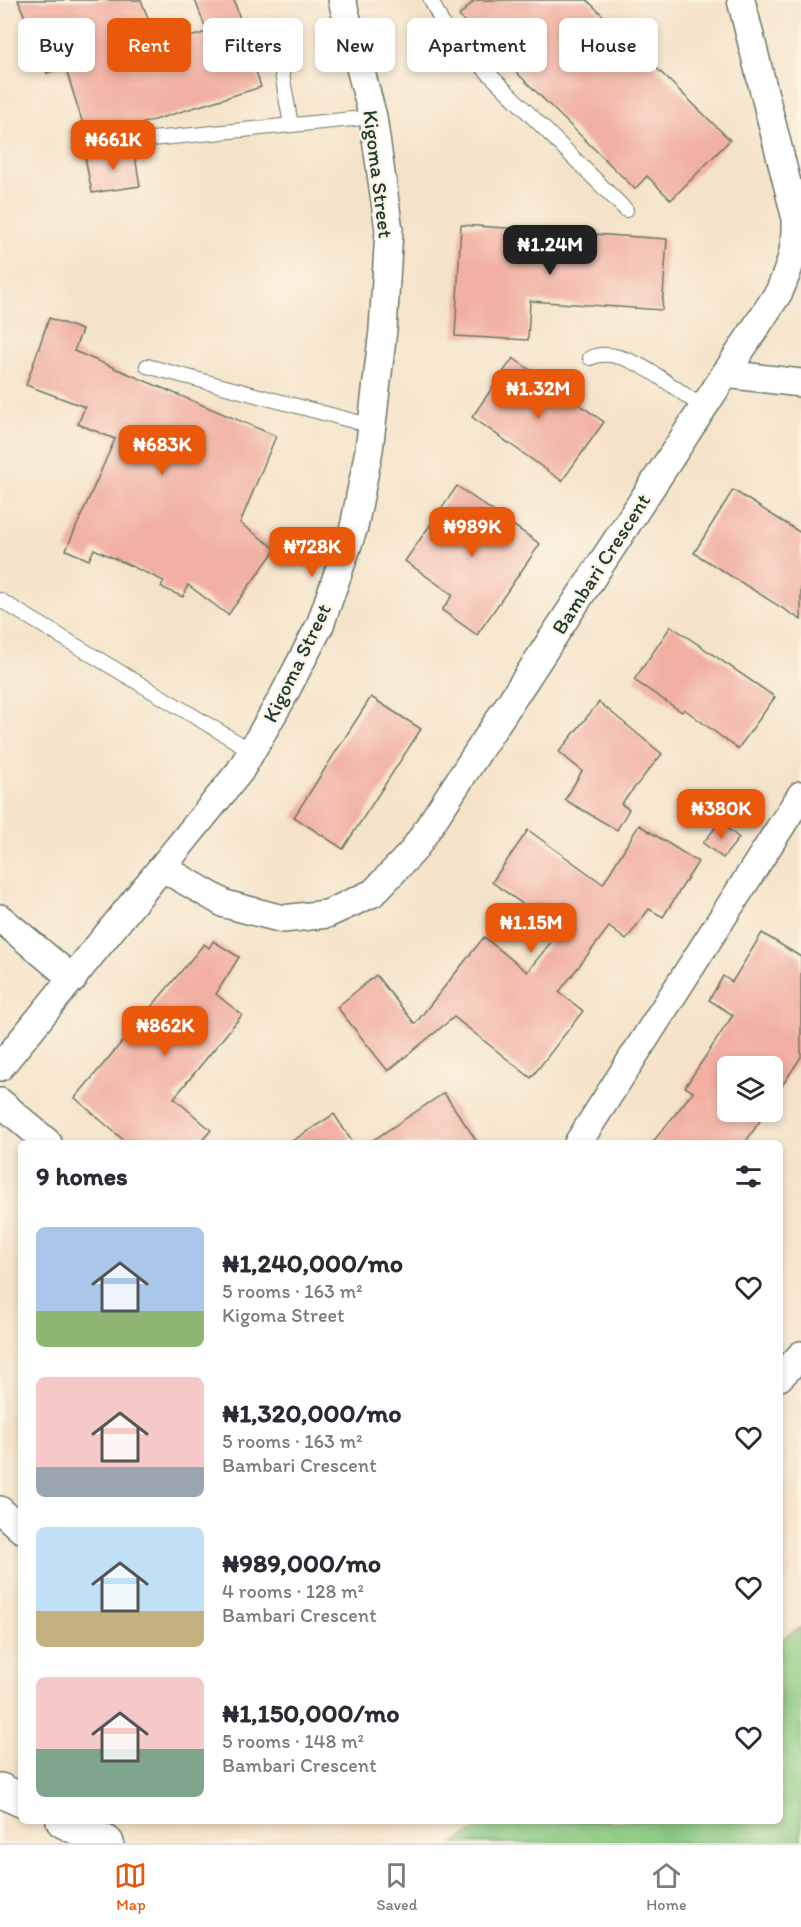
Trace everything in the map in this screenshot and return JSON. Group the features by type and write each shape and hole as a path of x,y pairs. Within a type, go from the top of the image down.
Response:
{"highway":[{"path":"0,1790 18,1799"},
{"path":"69,1824 107,1843"}],"street":[{"name":"Kigoma Street","path":"0,1066 164,868 240,771 320,625 354,527 372,426 383,330 389,230 373,117 342,0"},
{"name":"Bambari Crescent","path":"164,868 225,904 283,919 327,914 373,893 413,851 779,292 792,264 796,243 795,215 741,0"},
{"path":"725,374 801,382"},
{"path":"580,1140 801,795"},
{"path":"0,918 73,979"},
{"path":"0,1102 44,1140"},
{"path":"783,1374 801,1355"},
{"path":"0,1510 18,1526"}],"lane":[{"path":"431,0 446,31 626,210"},
{"path":"282,72 291,125"},
{"path":"91,145 373,117"},
{"path":"590,358 601,352 615,354 656,375 703,408"},
{"path":"147,366 372,426"},
{"path":"0,600 252,751"}],"green space":[{"path":"801,1627 801,1843 454,1843 484,1824 783,1824 783,1638"}],"building":[{"path":"18,0 141,0 148,18 107,18 107,72 191,72 191,37 203,33 203,72 256,72 261,87 131,127 131,132 87,137 67,72 95,72 95,18 25,18"},
{"path":"195,0 234,0 240,18 203,18 203,21"},
{"path":"475,0 587,0 605,18 559,18 559,72 658,72 658,70 730,140 671,200 647,176 635,189 516,72 547,72 547,18 461,18 459,16"},
{"path":"134,150 140,186 92,193 85,157 93,156 93,154"},
{"path":"461,225 667,239 662,310 530,301 528,340 455,336"},
{"path":"49,318 82,330 74,351 276,436 240,523 276,549 228,615 188,585 183,597 161,587 164,581 94,549 89,560 66,550 115,439 78,424 85,407 26,385"},
{"path":"513,358 604,422 562,481 472,417"},
{"path":"457,486 540,544 477,635 442,610 453,595 405,561"},
{"path":"733,490 801,533 801,620 694,553"},
{"path":"671,626 775,697 738,749 684,709 682,712 634,680"},
{"path":"371,697 421,729 343,849 294,817"},
{"path":"599,702 662,754 621,804 629,809 617,830 565,800 582,771 559,752"},
{"path":"720,822 739,838 723,858 703,843"},
{"path":"639,825 698,862 663,917 649,909 626,940 609,927 559,992 583,1011 531,1078 454,1017 388,1071 337,1007 376,975 415,1024 484,937 527,972 560,931 492,882 528,830 603,884"},
{"path":"762,933 801,957 801,1057 783,1084 783,1056 717,1056 717,1122 759,1122 747,1140 654,1140 693,1092 685,1087 733,1015 709,1000 723,976 732,982"},
{"path":"213,941 239,957 216,994 242,1015 174,1098 211,1130 203,1140 124,1140 75,1098 204,944 209,948"},
{"path":"444,1093 476,1140 374,1140"},
{"path":"334,1114 351,1140 294,1140"}]}
